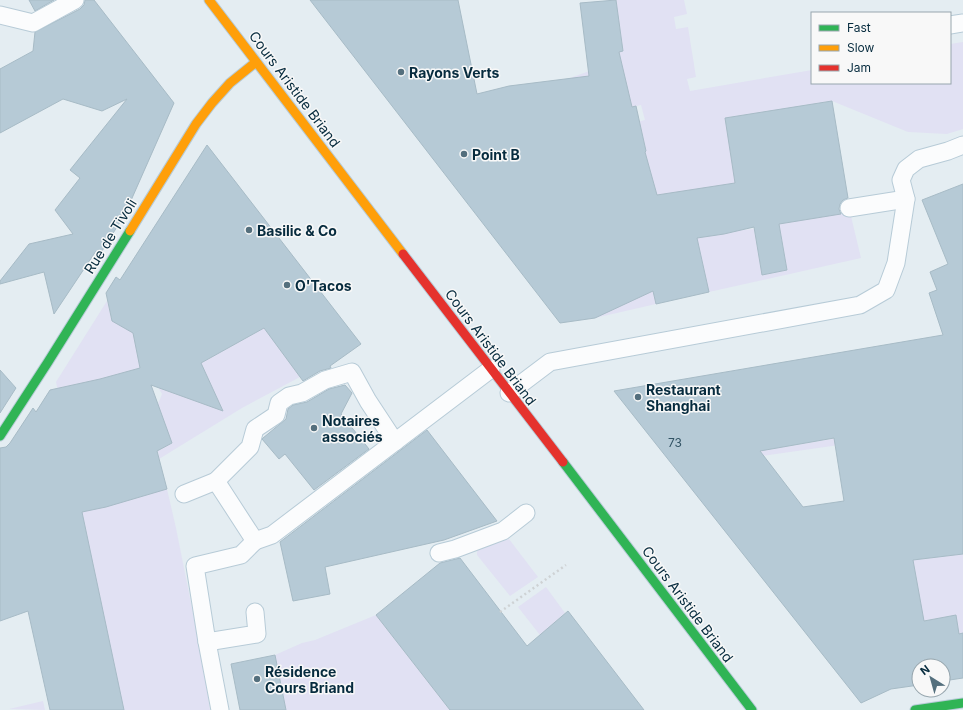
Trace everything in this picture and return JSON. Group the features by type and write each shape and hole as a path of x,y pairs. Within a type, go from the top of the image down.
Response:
{"street":[{"name":"Cours Aristide Briand","path":"209,0 752,710"},
{"name":"Rue de Tivoli","path":"0,436 48,362 191,132 212,103 230,83 256,62"},
{"path":"915,710 963,703"}],"lane":[{"path":"0,14 33,23 75,0"},
{"path":"951,25 963,23"},
{"path":"509,393 550,362 860,305 886,290 896,263 906,199 901,180 906,169 918,159 963,146"},
{"path":"849,208 906,199"},
{"path":"220,710 195,566 241,555 255,541 272,535 491,369"},
{"path":"184,494 216,481 250,447 255,430 276,414 279,403 289,396 302,393 325,380 352,372 368,401 395,442"},
{"path":"216,481 255,541"},
{"path":"439,553 455,549 503,531 526,513"},
{"path":"207,642 257,634 255,612"}],"path":[{"path":"500,612 566,565"}],"shaded area":[{"path":"616,0 684,0 687,14 674,17 676,29 688,27 696,77 687,79 690,91 811,70 811,84 951,84 951,44 963,42 963,129 947,134 908,132 832,101 725,118 743,230 754,229 762,275 787,270 781,234 768,236 767,226 850,212 861,258 709,292 697,238 734,232 693,190 657,195 645,152 642,132 636,122 645,120 641,105 632,107 570,78 595,69 587,56 623,51"},
{"path":"643,247 656,304 595,318"},
{"path":"107,301 112,321 156,339 136,347 140,368 101,379 167,489 204,668 210,710 124,710 32,492 76,474 56,382"},
{"path":"264,328 300,377 242,408 159,459 158,451 172,443 149,407 158,404 162,394 158,387"},
{"path":"837,438 839,445 748,458 755,452"},
{"path":"509,539 538,577 510,596 477,555 477,551 479,549"},
{"path":"963,554 963,633 959,634 957,620 951,616 892,626 913,560"},
{"path":"546,587 565,613 540,635 518,607"},
{"path":"376,615 450,710 286,710 275,655 302,643 315,640"},
{"path":"43,701 45,710 9,709"}],"building":[{"path":"29,0 54,0 35,11"},
{"path":"85,0 94,0 174,103 125,214 97,259 96,251 54,314 44,272 0,284 0,281 29,244 73,234 55,210 80,178 70,170 127,99 102,111 63,99 0,133 0,69 33,51 35,32 80,9 84,5"},
{"path":"310,0 458,0 477,94 509,86 589,76 580,3 616,0 623,51 619,52 632,107 636,106 645,152 657,195 735,183 725,118 832,101 848,198 843,200 840,204 839,209 841,214 779,224 787,270 762,275 754,227 697,238 709,292 656,304 653,291 595,318 560,323"},
{"path":"207,145 361,344 330,366 331,368 320,371 303,381 264,328 201,363 223,411 151,385 172,443 157,451 167,489 106,507 82,512 124,710 50,710 28,611 0,621 0,448 6,447 10,443 33,408 36,412 50,390 140,368 133,333 112,321 106,293 116,277 120,280"},
{"path":"963,184 963,554 913,560 924,621 956,615 959,634 963,633 963,678 951,680 951,658 911,658 911,686 891,689 861,703 614,391 943,335 929,293 937,290 930,272 948,264 922,200","holes":["834,438 844,501 803,507 760,451"]},
{"path":"0,370 16,388 0,413"},
{"name":"Notaires associés","path":"345,385 352,393 341,414 369,449 314,490 285,454 279,459 262,439 286,419 288,409 293,405 307,402 329,389"},
{"path":"427,430 497,521 444,540 325,567 330,594 293,601 280,542"},
{"path":"460,558 527,646 568,611 644,710 450,710 376,615 440,563"},
{"name":"Résidence Cours Briand","path":"275,655 286,710 240,710 231,664"}],"traffic: fast":[{"path":"0,436 130,231"},
{"path":"563,462 752,710"},
{"path":"915,710 963,703"}],"traffic: slow":[{"path":"209,0 403,254"},
{"path":"130,231 196,124 230,83 256,62"}],"traffic: jam":[{"path":"403,254 563,462"}],"place":[{"name":"Rayons Verts","path":"401,72"},
{"name":"Point B","path":"464,154"},
{"name":"Basilic & Co","path":"249,230"},
{"name":"O'Tacos","path":"287,285"},
{"name":"Restaurant Shanghai","path":"638,397"},
{"name":"Notaires associés","path":"314,428"},
{"name":"Résidence Cours Briand","path":"257,679"}]}
